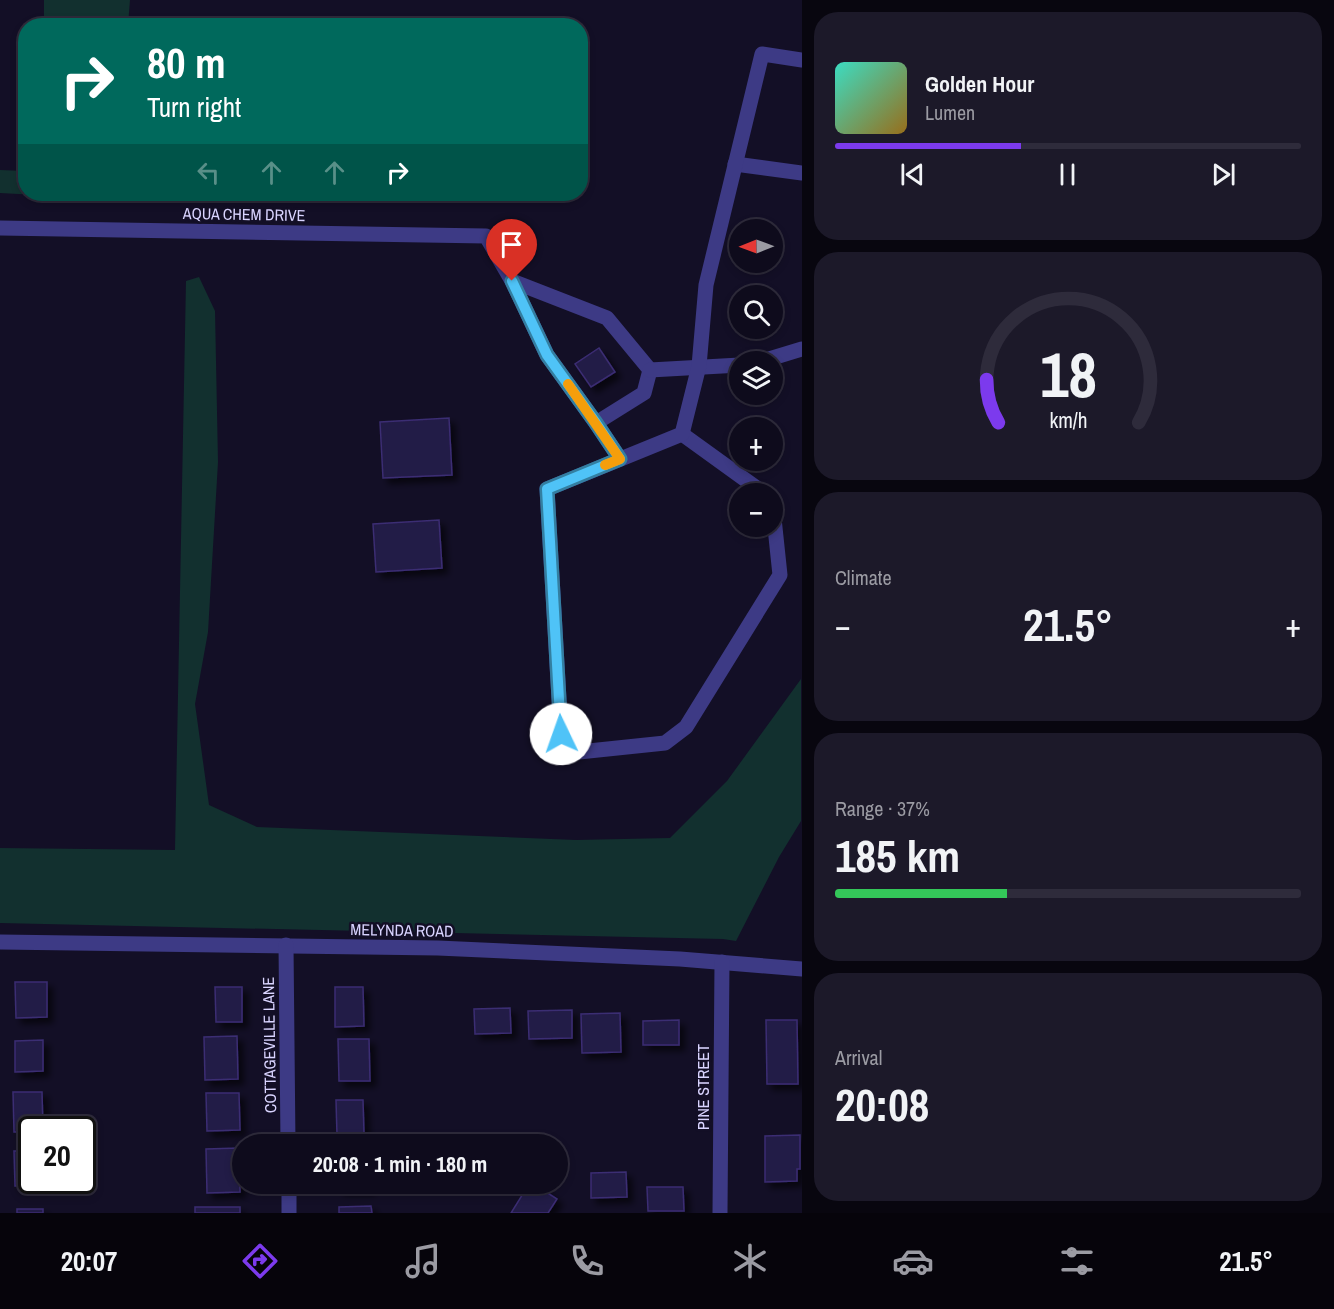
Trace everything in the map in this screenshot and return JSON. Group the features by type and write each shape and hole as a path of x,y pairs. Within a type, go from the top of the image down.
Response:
{"street":[{"path":"682,434 699,366 706,285 762,54 801,60"},
{"path":"735,164 801,173"},
{"name":"AQUA CHEM DRIVE","path":"0,228 486,236 512,281"},
{"path":"512,281 607,318 650,370"},
{"path":"512,281 547,355 620,459"},
{"path":"783,355 801,349"},
{"path":"650,370 729,365"},
{"path":"596,423 644,393 650,370"},
{"path":"682,434 547,489 561,734 579,752 665,743 686,727 780,575 776,537"},
{"path":"682,434 750,483"},
{"name":"MELYNDA ROAD","path":"0,942 438,948 668,958 801,969"},
{"name":"COTTAGEVILLE LANE","path":"286,945 288,1134"},
{"name":"PINE STREET","path":"720,1213 722,962"},
{"path":"289,1194 289,1213"}],"green space":[{"path":"44,0 130,0 129,18 44,18"},
{"path":"0,170 18,171 18,194 0,193"},
{"path":"199,277 215,311 218,462 208,632 195,704 209,805 257,827 576,840 670,838 727,781 801,679 801,821 779,857 736,941 0,923 0,848 175,850 186,281"}],"building":[{"path":"599,348 615,372 591,387 575,364"},
{"path":"449,418 452,475 383,478 380,422"},
{"path":"439,520 442,568 376,572 373,524"},
{"path":"15,982 47,982 47,1017 16,1018"},
{"path":"215,987 242,987 242,1022 216,1022"},
{"path":"335,987 363,987 364,1026 335,1027"},
{"path":"510,1008 511,1033 475,1034 474,1009"},
{"path":"572,1010 572,1038 529,1039 528,1011"},
{"path":"620,1013 621,1052 582,1053 581,1014"},
{"path":"679,1020 679,1045 643,1045 643,1021"},
{"path":"766,1020 797,1020 798,1084 767,1084"},
{"path":"237,1036 238,1079 205,1080 204,1037"},
{"path":"338,1039 369,1039 370,1081 339,1081"},
{"path":"43,1040 43,1071 15,1072 15,1041"},
{"path":"13,1092 42,1092 43,1116 18,1116 18,1132 14,1132"},
{"path":"206,1093 239,1093 240,1130 207,1131"},
{"path":"336,1100 363,1100 364,1134 337,1134"},
{"path":"800,1135 800,1169 797,1169 797,1181 765,1182 765,1136"},
{"path":"232,1148 232,1192 207,1193 206,1149"},
{"path":"14,1151 18,1151 18,1186 15,1186"},
{"path":"626,1172 627,1197 591,1198 591,1173"},
{"path":"647,1187 683,1187 684,1211 648,1211"},
{"path":"523,1194 549,1194 557,1199 548,1213 511,1213"},
{"path":"371,1206 372,1213 339,1213 339,1207"},
{"path":"195,1207 240,1207 240,1213 195,1213"},
{"path":"17,1209 43,1209 43,1213 17,1213"}],"slow traffic":[{"path":"568,384 620,459 605,465"}],"route":[{"path":"512,281 547,355 620,459 547,489 561,734"}]}
